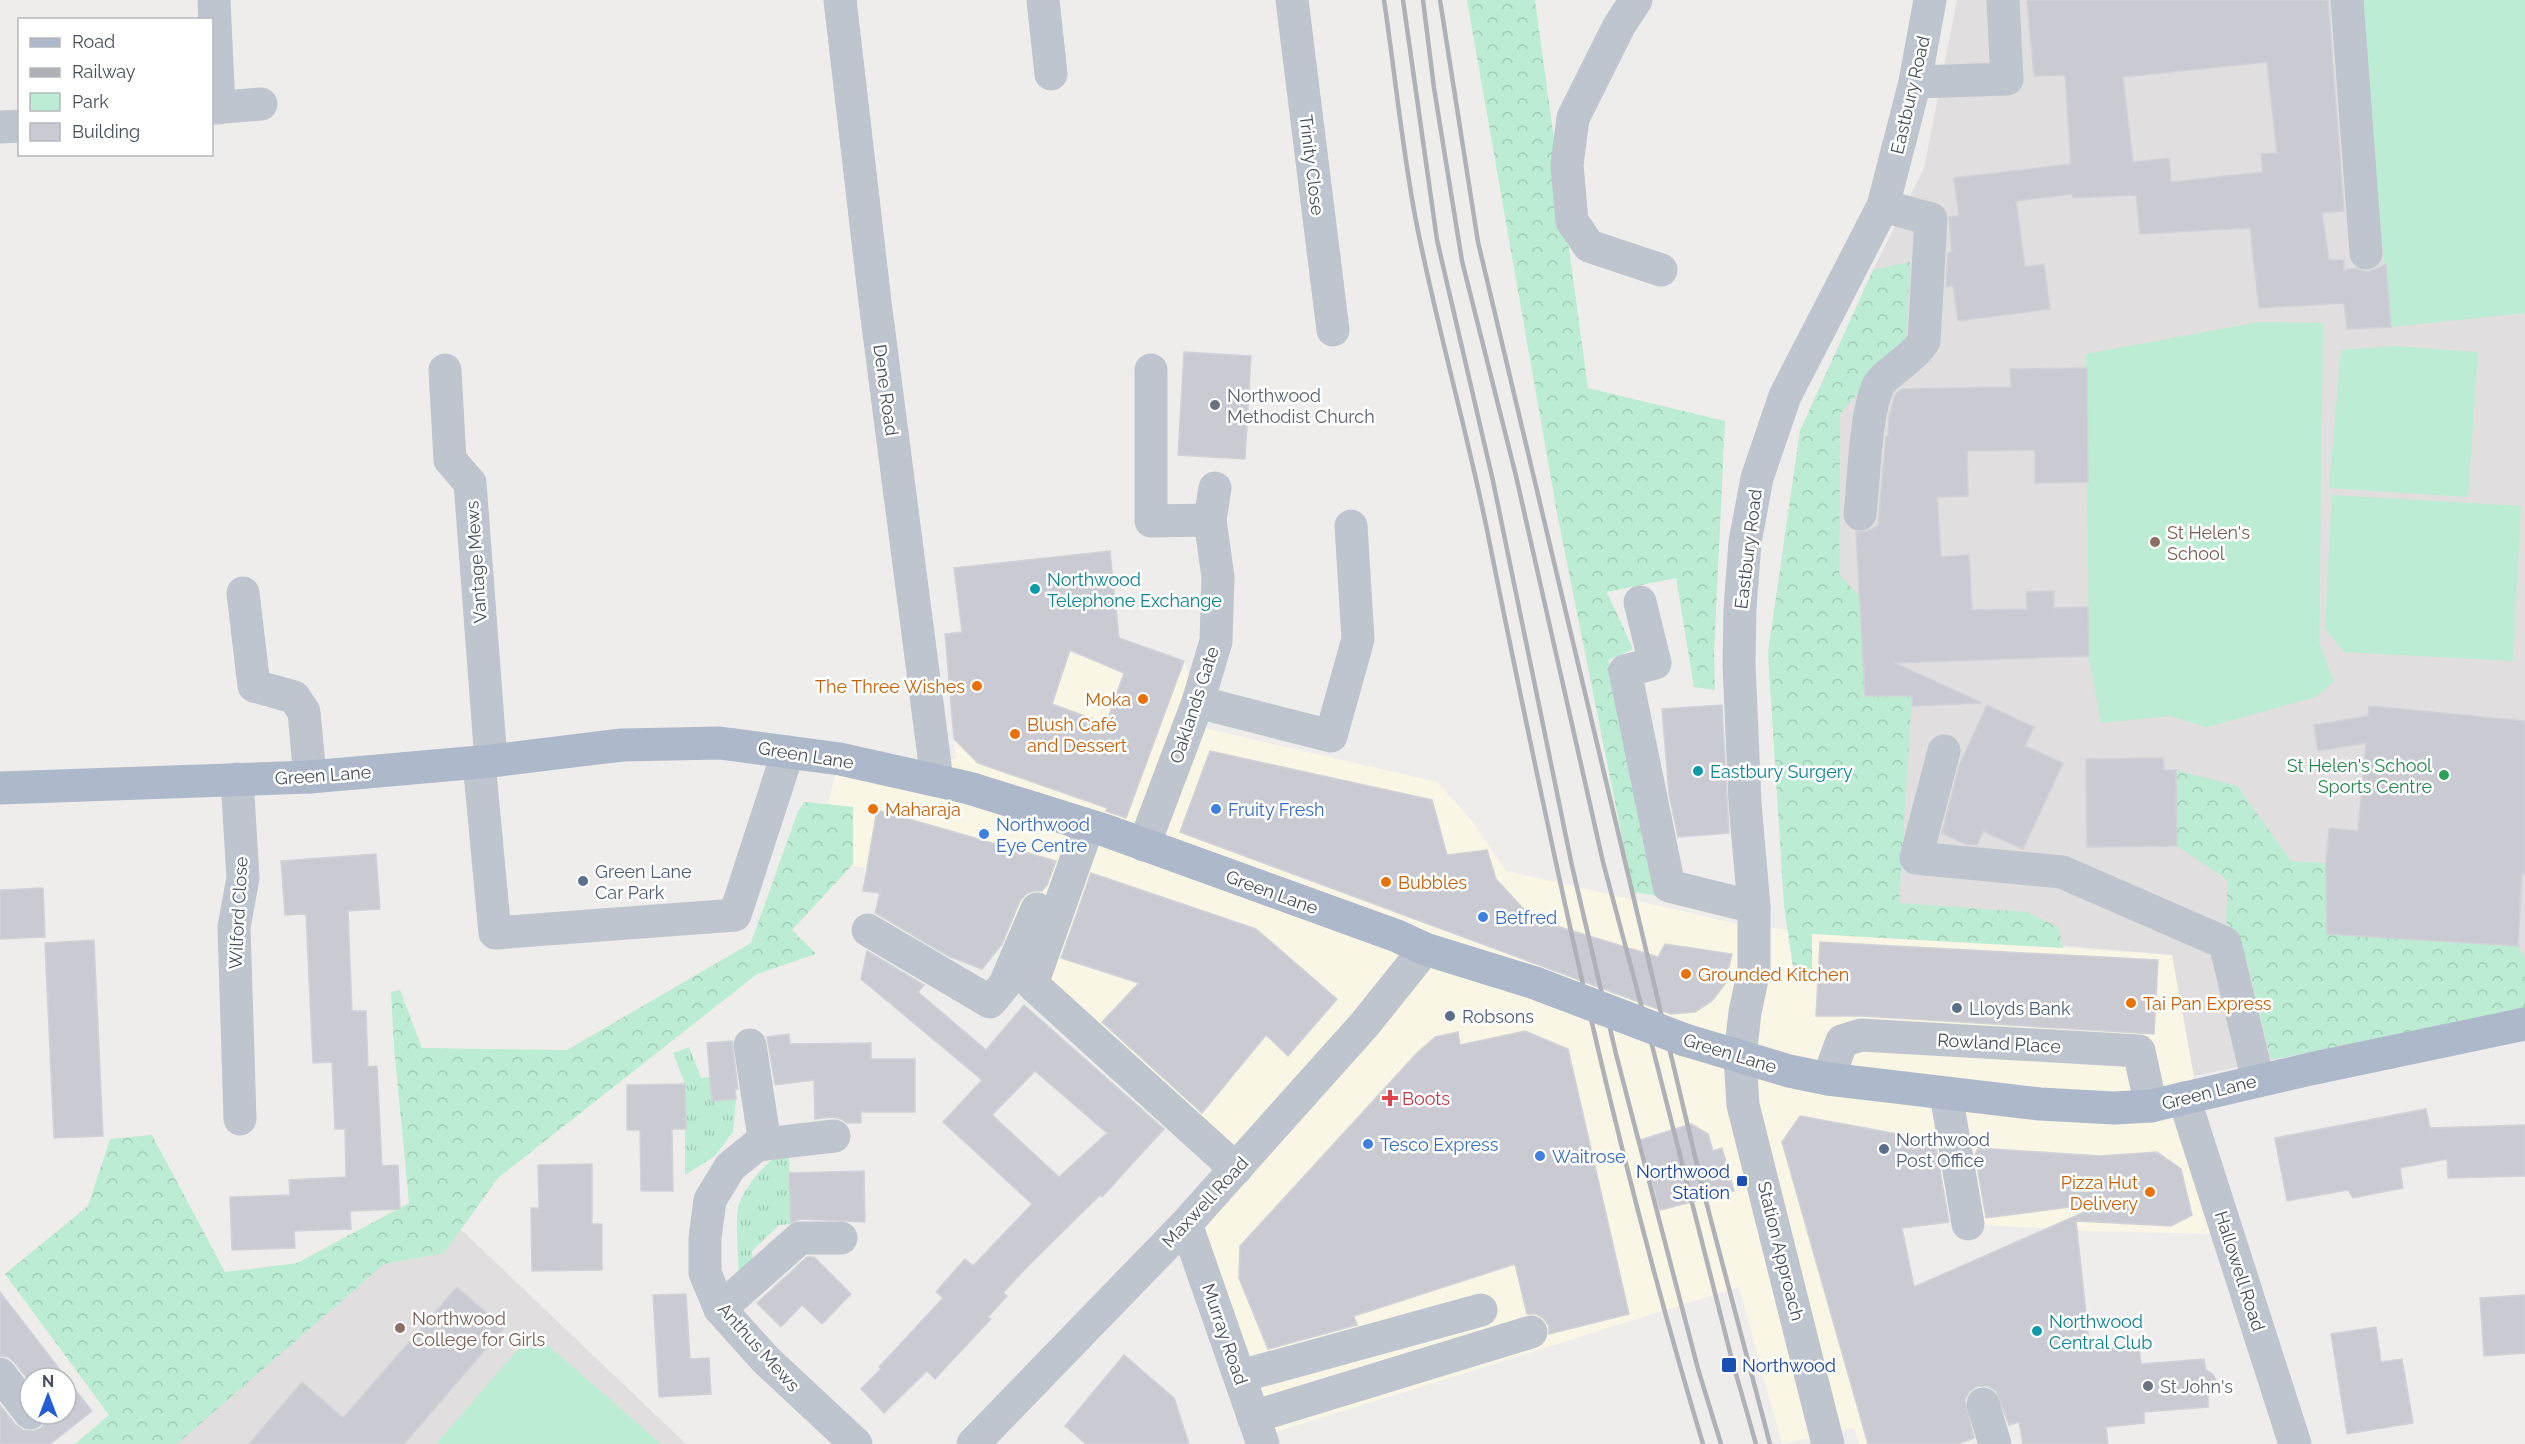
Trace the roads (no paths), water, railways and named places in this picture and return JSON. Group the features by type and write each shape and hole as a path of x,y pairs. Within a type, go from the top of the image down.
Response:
{"main road":[{"name":"Green Lane","path":"0,788 310,777 485,762 622,745 720,743 840,759 938,780 1082,824 1397,936 1425,950 1535,983 1684,1040 1740,1057 1828,1079 2040,1104 2114,1108 2151,1106 2525,1024"}],"street":[{"path":"214,0 215,108 261,104"},
{"name":"Dene Road","path":"840,0 874,302 938,780"},
{"path":"1043,0 1051,74"},
{"name":"Trinity Close","path":"1292,0 1333,330"},
{"path":"1636,0 1619,26 1573,118 1567,165 1572,221 1589,246 1661,270"},
{"name":"Eastbury Road","path":"1740,1057 1754,970 1754,907 1745,803 1739,664 1745,542 1757,478 1785,396 1883,206 1915,82 1930,0"},
{"path":"1915,82 2007,79 2003,0"},
{"path":"2347,0 2366,253"},
{"path":"0,127 18,126"},
{"path":"1860,514 1870,419 1879,384 1918,352 1924,341 1931,219 1883,206"},
{"name":"Vantage Mews","path":"445,370 450,460 470,483 485,762 484,812 495,933 735,915 788,752"},
{"path":"1151,370 1151,521 1210,520"},
{"name":"Oaklands Gate","path":"1144,845 1198,702 1216,641 1218,577 1210,520 1215,488"},
{"path":"1198,702 1331,736 1358,639 1351,526"},
{"path":"243,593 254,686 294,697 304,712 310,777"},
{"path":"1640,602 1656,663 1625,671 1669,886 1754,907"},
{"path":"1944,751 1916,858 2062,872 2225,943 2258,1081"},
{"name":"Wilford Close","path":"237,779 243,878 234,927 240,1119"},
{"path":"868,930 990,1002 1005,984 1082,824"},
{"path":"1082,824 1032,984 1236,1169"},
{"name":"Maxwell Road","path":"973,1444 1186,1224 1372,1017 1425,950"},
{"name":"Rowland Place","path":"1828,1079 1842,1041 1861,1035 2139,1051 2151,1106"},
{"path":"750,1045 765,1144"},
{"name":"Station Approach","path":"1740,1057 1743,1105 1828,1444"},
{"path":"1946,1094 1968,1224"},
{"name":"Hallowell Road","path":"2184,1098 2295,1444"},
{"name":"Anthus Mews","path":"834,1136 757,1145 730,1167 710,1200 705,1238 705,1273 720,1309 766,1360 856,1444"},
{"name":"Murray Road","path":"1186,1224 1241,1376 1258,1431"},
{"path":"720,1309 800,1238 841,1238"},
{"path":"1241,1376 1481,1310"},
{"path":"1258,1431 1532,1332"},
{"path":"0,1374 18,1397"},
{"path":"1983,1404 1995,1444"}],"railway":[{"path":"1384,0 1416,221 1478,487 1558,872 1639,1216 1703,1444"},
{"path":"1403,0 1437,240 1493,481 1572,866 1616,1054 1698,1369 1721,1444"},
{"path":"1423,0 1434,88 1462,261 1516,476 1603,862 1732,1360 1756,1444"},
{"path":"1440,0 1478,242 1703,1190 1770,1444"}],"place":[{"name":"Northwood Methodist Church","path":"1215,405"},
{"name":"St Helen's School","path":"2155,542"},
{"name":"Northwood Telephone Exchange","path":"1035,589"},
{"name":"The Three Wishes","path":"977,686"},
{"name":"Moka","path":"1143,699"},
{"name":"Blush Café and Dessert","path":"1015,734"},
{"name":"Eastbury Surgery","path":"1698,771"},
{"name":"St Helen's School Sports Centre","path":"2444,775"},
{"name":"Maharaja","path":"873,809"},
{"name":"Fruity Fresh","path":"1216,809"},
{"name":"Northwood Eye Centre","path":"984,834"},
{"name":"Green Lane Car Park","path":"583,881"},
{"name":"Bubbles","path":"1386,882"},
{"name":"Betfred","path":"1483,917"},
{"name":"Grounded Kitchen","path":"1686,974"},
{"name":"Tai Pan Express","path":"2131,1003"},
{"name":"Lloyds Bank","path":"1957,1008"},
{"name":"Robsons","path":"1450,1016"},
{"name":"Boots","path":"1390,1098"},
{"name":"Tesco Express","path":"1368,1144"},
{"name":"Northwood Post Office","path":"1884,1149"},
{"name":"Waitrose","path":"1540,1156"},
{"name":"Northwood Station","path":"1742,1181"},
{"name":"Pizza Hut Delivery","path":"2150,1192"},
{"name":"Northwood College for Girls","path":"400,1328"},
{"name":"Northwood Central Club","path":"2037,1331"},
{"name":"Northwood","path":"1729,1365"},
{"name":"St John's","path":"2148,1386"}]}
